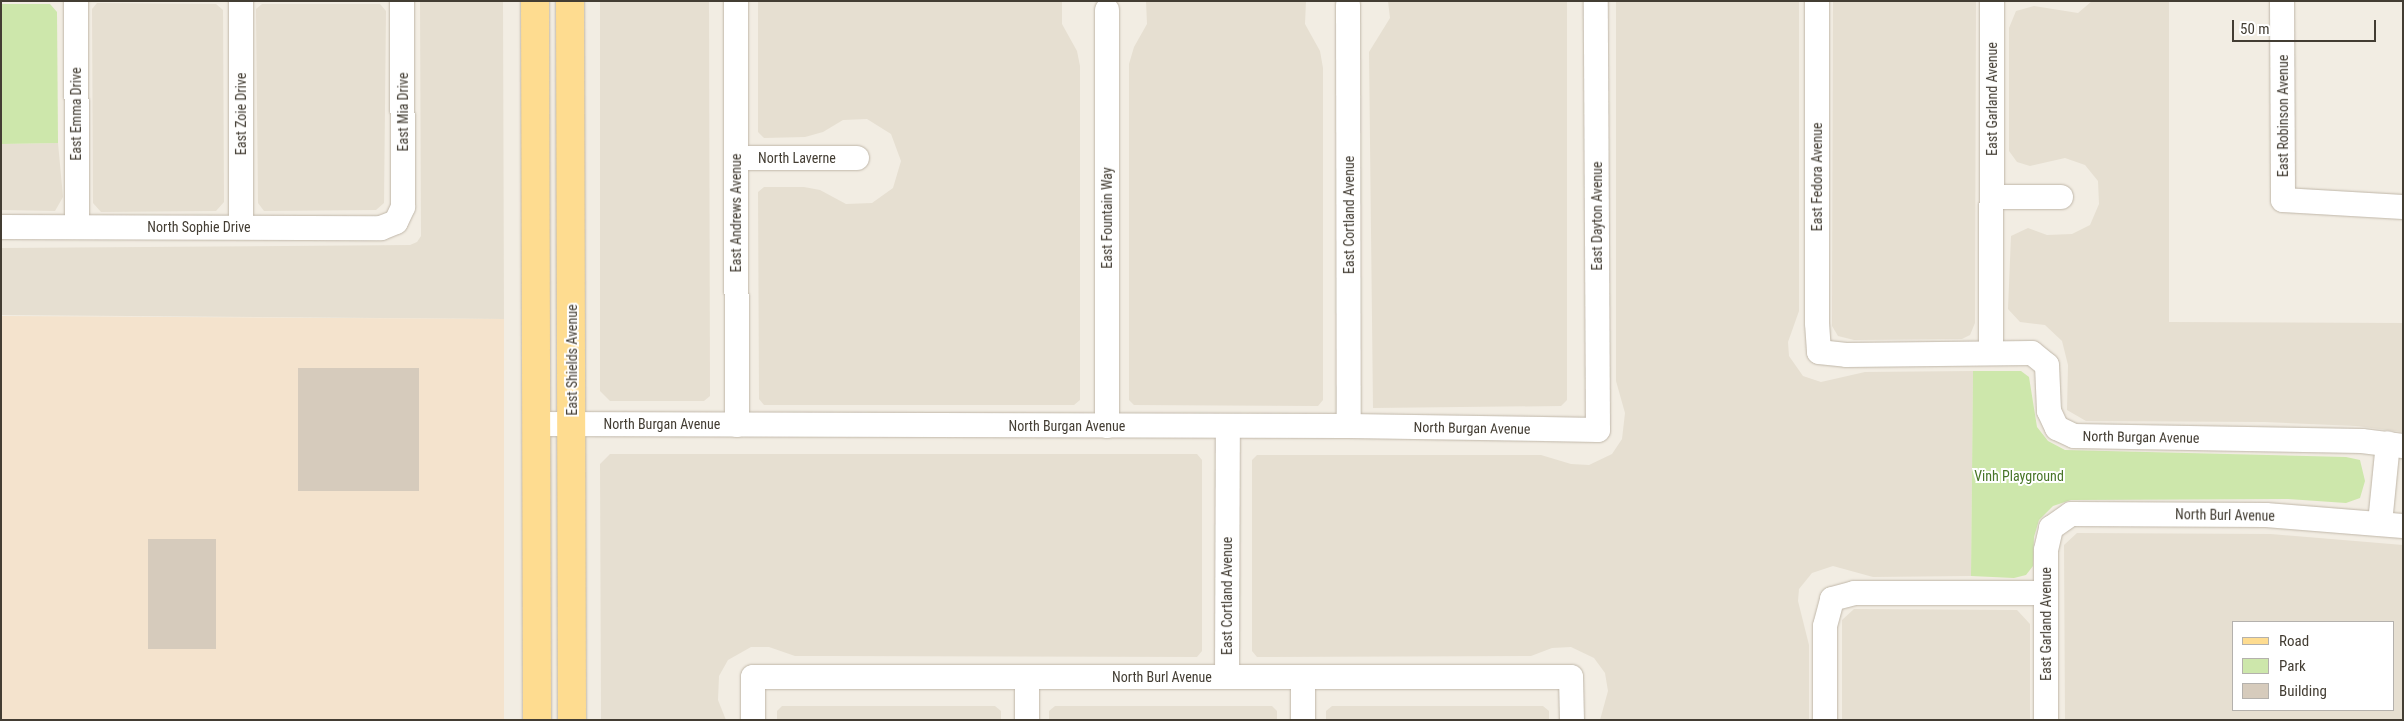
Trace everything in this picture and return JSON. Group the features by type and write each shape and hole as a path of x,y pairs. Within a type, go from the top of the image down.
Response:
{"main road":[{"path":"535,1 537,720"},
{"path":"554,1 554,39 570,127"},
{"name":"East Shields Avenue","path":"570,1 572,720"}],"street":[{"name":"East Emma Drive","path":"76,1 77,226"},
{"name":"East Zoie Drive","path":"241,1 241,227"},
{"name":"East Mia Drive","path":"396,222 403,207 402,1"},
{"name":"East Andrews Avenue","path":"736,1 737,425"},
{"name":"East Dayton Avenue","path":"1596,1 1598,430"},
{"name":"East Fedora Avenue","path":"1817,1 1816,323 1819,352"},
{"name":"East Garland Avenue","path":"1991,352 1992,1"},
{"name":"East Robinson Avenue","path":"2282,1 2283,200 2403,207"},
{"name":"East Cortland Avenue","path":"1348,5 1349,426"},
{"name":"East Fountain Way","path":"1106,426 1108,10"},
{"name":"North Laverne","path":"736,158 857,158"},
{"path":"1992,197 2061,197"},
{"name":"North Sophie Drive","path":"1,227 381,228 396,222"},
{"name":"North Burgan Avenue","path":"1819,352 1846,355 2032,353 2047,365 2049,411 2057,428 2074,436 2395,445"},
{"name":"North Burgan Avenue","path":"536,424 1349,426 1598,430"},
{"name":"East Cortland Avenue","path":"1227,677 1228,426"},
{"path":"2380,523 2395,445"},
{"name":"North Burl Avenue","path":"2051,528 2071,514 2266,515 2403,526"},
{"name":"East Garland Avenue","path":"2046,720 2046,550 2051,528"},
{"path":"1825,720 1825,626 1832,599 1854,593 2046,593"},
{"name":"North Burl Avenue","path":"753,720 753,677 1571,677 1572,720"},
{"path":"1027,677 1027,720"},
{"path":"1303,677 1303,720"}],"shaded area":[{"path":"420,1 503,1 504,319 1,315 1,248 410,245 417,242 421,236"},
{"path":"600,1 709,1 710,396 704,401 610,401 600,391"},
{"path":"758,1 1062,1 1062,24 1077,51 1080,66 1080,400 1074,405 764,405 759,399 758,192 764,187 804,187 820,190 846,204 872,203 893,188 901,161 891,134 867,119 843,120 823,132 805,137 764,138 758,132"},
{"path":"1146,1 1306,1 1305,24 1320,51 1323,68 1323,400 1318,406 1134,405 1129,400 1129,64 1134,47 1147,24"},
{"path":"1388,1 1567,1 1567,400 1561,406 1373,408 1369,52 1390,18"},
{"path":"1616,1 1799,1 1799,311 1788,342 1789,356 1803,376 1821,382 1865,372 1973,371 1971,576 1873,577 1833,566 1812,573 1799,589 1798,601 1809,645 1809,720 1600,720 1608,691 1605,673 1594,658 1571,647 1552,648 1531,656 1257,657 1252,651 1252,460 1257,455 1541,455 1571,464 1589,465 1612,454 1622,439 1625,413 1616,381"},
{"path":"1833,1 1976,1 1975,323 1970,335 1962,339 1854,340 1838,336 1832,326"},
{"path":"2092,1 2169,1 2169,322 2403,323 2403,432 2356,426 2265,422 2086,421 2067,410 2068,365 2062,341 2045,325 2020,322 2008,309 2011,236 2028,228 2047,235 2072,234 2090,225 2099,204 2098,181 2085,165 2065,158 2030,166 2017,162 2009,151 2009,28 2016,11 2034,6 2078,13"},
{"path":"97,3 216,4 223,10 224,202 216,211 101,212 93,203 92,9"},
{"path":"262,4 380,4 386,11 384,203 376,210 264,211 258,203 256,9"},
{"path":"58,143 63,197 55,211 1,210 1,144"},
{"path":"1,316 504,319 504,720 1,720"},
{"path":"610,454 1197,454 1202,460 1202,651 1197,657 795,656 769,647 751,647 728,660 719,676 718,700 726,720 601,720 600,464"},
{"path":"2077,533 2271,534 2403,545 2403,720 2065,720 2064,545"},
{"path":"1854,609 2017,610 2030,624 2030,720 1842,720 1842,620"},
{"path":"782,706 995,706 1001,711 1001,720 777,720 777,711"},
{"path":"1055,706 1272,706 1277,711 1277,720 1049,720 1049,711"},
{"path":"1332,706 1543,706 1549,711 1549,720 1326,720 1326,711"}],"green space":[{"path":"1,4 50,4 57,12 58,143 1,144"},
{"name":"Vinh Playground","path":"1973,371 2021,371 2029,377 2037,427 2048,441 2065,450 2346,457 2360,460 2365,481 2360,498 2346,503 2288,499 2071,500 2053,506 2039,520 2034,537 2033,566 2026,575 2014,578 1971,576"}],"building":[{"path":"298,368 419,368 419,491 298,491"},
{"path":"148,539 216,539 216,649 148,649"}]}
